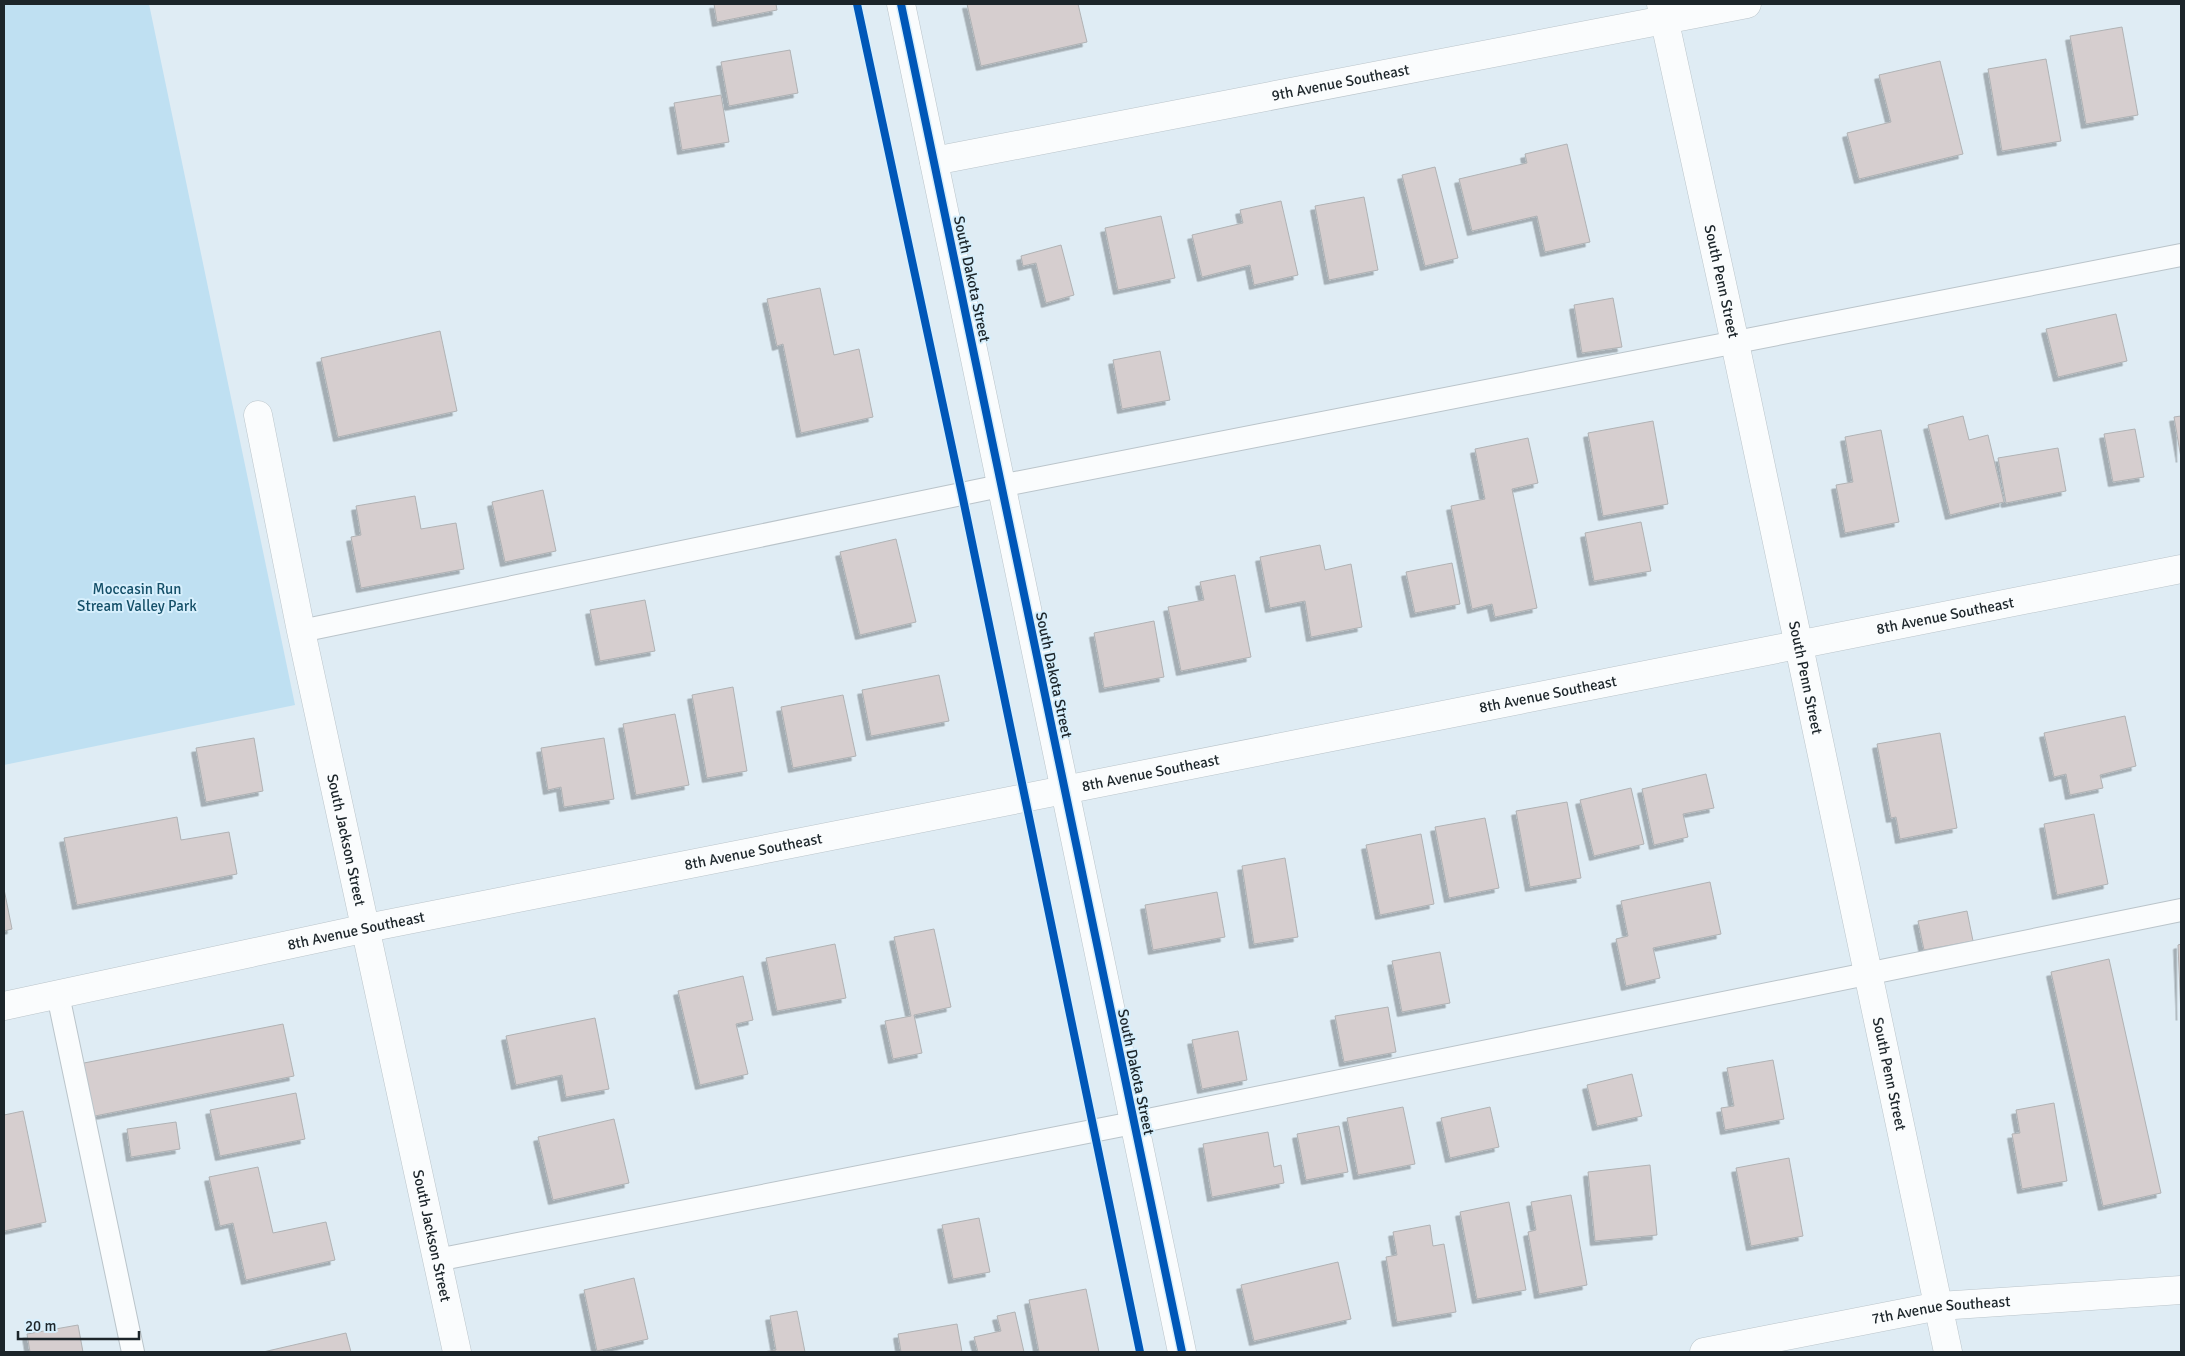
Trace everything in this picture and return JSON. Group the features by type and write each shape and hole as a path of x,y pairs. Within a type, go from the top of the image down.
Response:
{"street":[{"name":"South Dakota Street","path":"901,4 1182,1352"},
{"name":"9th Avenue Southeast","path":"934,161 1663,12 1747,4"},
{"name":"South Penn Street","path":"1663,12 1735,343 1948,1352"},
{"name":"South Jackson Street","path":"258,415 301,631 367,928 457,1352"},
{"name":"8th Avenue Southeast","path":"4,1006 367,928 2181,569"},
{"name":"7th Avenue Southeast","path":"1704,1352 1939,1306 2181,1290"}],"lane":[{"path":"301,631 1000,486 2181,255"},
{"path":"437,1260 1133,1123 2181,910"},
{"path":"58,995 134,1352"}],"green space":[{"name":"Moccasin Run Stream Valley Park","path":"4,4 149,4 295,705 4,765"}],"building":[{"path":"714,4 776,4 777,10 717,22"},
{"path":"967,4 1078,4 1087,42 981,66"},
{"path":"2122,27 2138,115 2086,124 2070,36"},
{"path":"790,50 798,93 729,106 721,62"},
{"path":"2046,59 2061,141 2002,151 1988,69"},
{"path":"1940,61 1963,154 1859,179 1847,133 1891,122 1879,75"},
{"path":"721,95 729,142 682,150 674,103"},
{"path":"1567,144 1590,242 1545,252 1537,216 1472,231 1459,179 1527,163 1525,154"},
{"path":"1435,167 1458,258 1425,266 1402,175"},
{"path":"1364,197 1378,270 1329,280 1315,206"},
{"path":"1281,201 1298,275 1254,285 1250,265 1202,277 1192,235 1243,223 1240,210"},
{"path":"1161,216 1175,278 1118,290 1105,228"},
{"path":"1061,245 1074,295 1046,303 1036,263 1023,266 1021,256"},
{"path":"820,288 834,355 859,349 873,417 801,433 783,344 777,346 767,299"},
{"path":"1613,298 1622,347 1582,353 1574,305"},
{"path":"2116,314 2127,361 2058,377 2046,329"},
{"path":"440,331 457,411 338,437 321,358"},
{"path":"1160,351 1170,400 1122,409 1113,360"},
{"path":"1963,416 1969,440 1988,435 2004,502 1950,515 1928,425"},
{"path":"2181,416 2181,458 2174,417"},
{"path":"1653,421 1668,504 1603,516 1588,433"},
{"path":"2135,429 2144,477 2113,482 2104,434"},
{"path":"1881,430 1899,522 1845,533 1836,485 1853,482 1845,437"},
{"path":"1528,438 1538,483 1512,489 1537,608 1495,617 1492,604 1472,609 1451,506 1485,499 1475,449"},
{"path":"2058,448 2066,491 2006,503 1998,458"},
{"path":"543,490 556,551 505,562 492,502"},
{"path":"415,496 421,529 456,523 464,569 361,588 351,537 361,535 356,506"},
{"path":"1641,522 1651,571 1594,581 1585,533"},
{"path":"896,539 916,622 860,635 840,552"},
{"path":"1320,545 1325,570 1351,564 1362,627 1311,637 1305,601 1270,608 1260,557"},
{"path":"1452,563 1460,604 1415,613 1406,572"},
{"path":"1235,575 1251,657 1181,671 1168,607 1204,600 1200,582"},
{"path":"645,600 655,651 600,661 590,610"},
{"path":"1154,621 1164,677 1104,688 1094,633"},
{"path":"939,675 949,721 871,736 862,690"},
{"path":"733,687 747,771 707,778 692,695"},
{"path":"843,695 856,756 793,768 781,707"},
{"path":"675,714 689,785 636,795 623,724"},
{"path":"2125,716 2136,766 2100,775 2103,788 2070,795 2066,774 2054,777 2044,733"},
{"path":"1940,733 1957,828 1900,839 1896,817 1891,818 1877,744"},
{"path":"254,738 263,791 206,802 196,748"},
{"path":"604,738 614,799 564,807 561,787 548,790 541,748"},
{"path":"1706,774 1714,808 1683,814 1688,837 1654,845 1642,789"},
{"path":"1631,788 1644,844 1594,856 1580,800"},
{"path":"1567,802 1581,878 1530,887 1516,811"},
{"path":"2094,814 2108,884 2057,895 2044,824"},
{"path":"177,817 181,840 229,832 237,874 77,905 64,838"},
{"path":"1485,818 1499,888 1449,898 1435,827"},
{"path":"1421,834 1434,904 1380,915 1366,845"},
{"path":"1285,858 1298,937 1254,944 1242,866"},
{"path":"1710,882 1721,934 1653,948 1660,978 1626,986 1616,939 1628,936 1621,901"},
{"path":"4,889 12,929 4,931"},
{"path":"1217,892 1225,937 1153,950 1145,905"},
{"path":"1967,911 1973,941 1924,950 1918,921"},
{"path":"934,929 951,1007 914,1015 922,1053 893,1059 885,1021 911,1016 894,937"},
{"path":"835,944 846,998 777,1011 766,958"},
{"path":"2181,944 2181,1016 2178,945"},
{"path":"1440,952 1450,1003 1402,1012 1392,961"},
{"path":"2109,959 2161,1193 2103,1206 2051,972"},
{"path":"743,976 753,1020 736,1024 748,1074 700,1085 678,991"},
{"path":"1388,1007 1396,1052 1344,1062 1335,1016"},
{"path":"595,1018 609,1089 566,1097 562,1075 516,1085 506,1036"},
{"path":"283,1024 294,1076 90,1117 79,1064"},
{"path":"1238,1031 1247,1080 1202,1089 1192,1040"},
{"path":"1773,1060 1784,1119 1725,1130 1721,1108 1734,1106 1727,1068"},
{"path":"1632,1074 1642,1116 1597,1126 1587,1085"},
{"path":"296,1093 305,1139 220,1156 210,1110"},
{"path":"2054,1103 2067,1181 2022,1189 2012,1134 2020,1133 2016,1110"},
{"path":"1403,1107 1415,1164 1358,1175 1347,1118"},
{"path":"1490,1107 1499,1147 1450,1158 1441,1118"},
{"path":"23,1111 46,1222 4,1231 4,1115"},
{"path":"614,1119 629,1183 553,1200 538,1137"},
{"path":"176,1122 180,1149 131,1157 127,1129"},
{"path":"1339,1126 1348,1172 1306,1180 1297,1134"},
{"path":"1268,1132 1274,1167 1281,1165 1284,1183 1212,1197 1203,1144"},
{"path":"1789,1158 1803,1236 1751,1246 1736,1168"},
{"path":"1650,1165 1657,1235 1595,1241 1588,1172"},
{"path":"258,1167 273,1233 326,1222 335,1260 246,1280 233,1223 220,1226 209,1177"},
{"path":"1571,1195 1587,1285 1539,1294 1528,1232 1536,1230 1531,1202"},
{"path":"1509,1202 1526,1290 1477,1299 1460,1212"},
{"path":"979,1218 990,1272 953,1279 942,1225"},
{"path":"1430,1225 1433,1246 1444,1244 1456,1312 1397,1322 1386,1257 1397,1255 1393,1232"},
{"path":"1338,1262 1351,1319 1254,1341 1241,1285"},
{"path":"634,1278 648,1339 597,1351 584,1290"},
{"path":"1086,1289 1099,1352 1039,1352 1029,1300"},
{"path":"797,1311 805,1352 763,1352 776,1350 770,1316"},
{"path":"1015,1312 1024,1352 978,1352 974,1337 1001,1331 997,1316"},
{"path":"957,1324 962,1352 901,1352 898,1334"},
{"path":"78,1325 83,1352 30,1352 27,1334"},
{"path":"346,1333 351,1352 263,1352"}],"cycle path":[{"path":"857,4 962,494 1140,1352"},
{"path":"901,4 1182,1352"}]}
